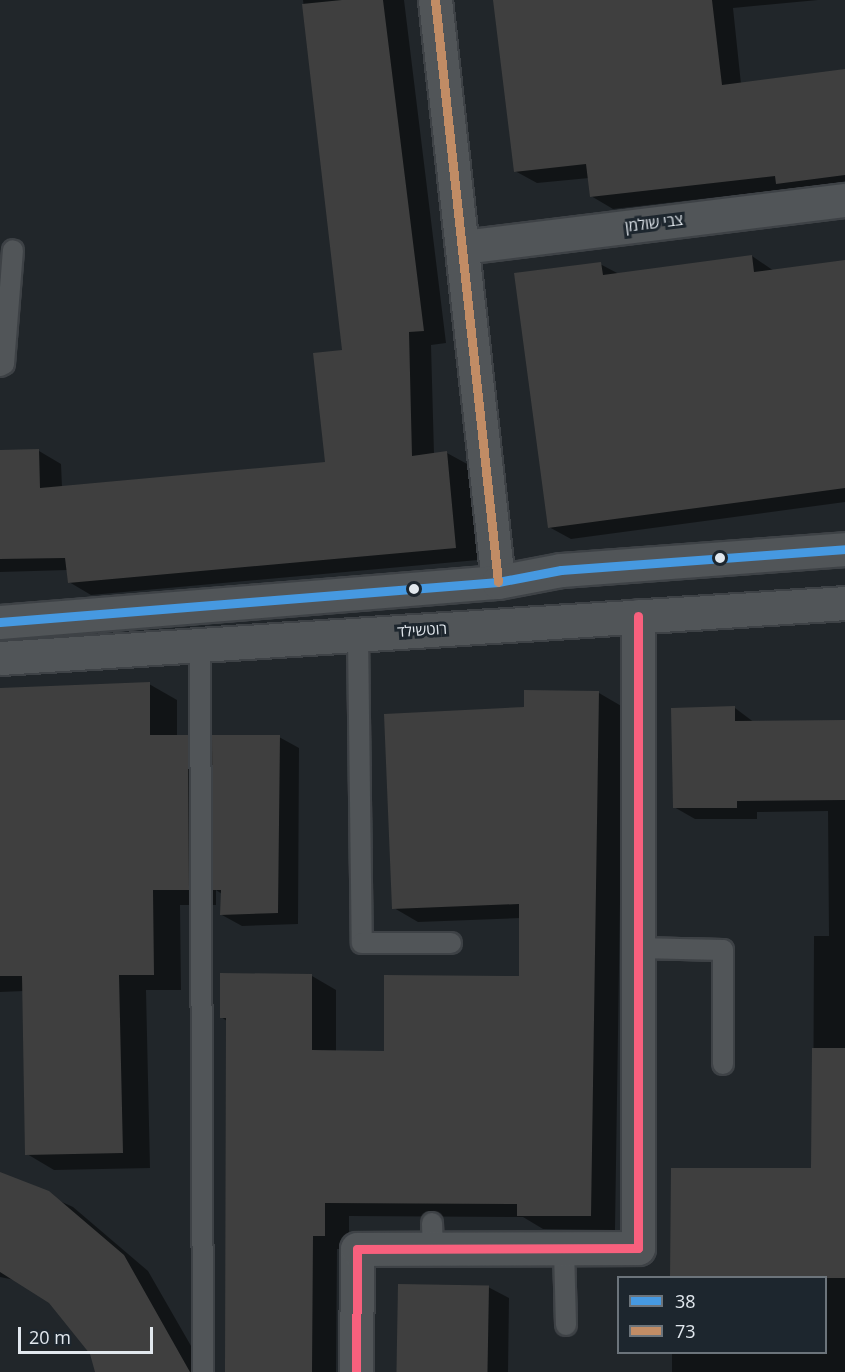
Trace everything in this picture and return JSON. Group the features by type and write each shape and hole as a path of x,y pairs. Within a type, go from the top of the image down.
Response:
{"street":[{"path":"435,0 498,582"},
{"name":"צבי שולמן","path":"462,247 845,200"},
{"path":"0,622 498,582 561,570 845,549"},
{"name":"רוטשילד","path":"0,658 845,603"},
{"path":"357,1372 357,1249 432,1236 564,1249 638,1248 638,616"}],"lane":[{"path":"0,366 3,364 13,249"},
{"path":"358,634 362,943 451,943"},
{"path":"200,646 203,1372"},
{"path":"638,948 723,950 723,1064"},
{"path":"564,1249 566,1325"}],"building":[{"path":"342,0 383,0 424,331 409,332 412,456 447,451 456,548 68,583 65,558 0,559 0,450 39,449 40,488 325,462 313,353 342,350 302,4"},
{"path":"493,0 712,0 722,85 845,69 845,175 776,184 775,176 590,197 586,164 514,172"},
{"path":"752,255 754,272 845,260 845,488 548,528 514,273 601,262 603,275"},
{"path":"150,682 150,735 188,735 189,890 153,890 154,975 119,975 123,1153 25,1155 22,976 0,976 0,688"},
{"path":"524,690 599,691 591,1216 517,1216 517,1204 325,1203 325,1236 313,1236 312,1372 225,1372 226,1018 220,1018 220,973 312,974 312,1050 384,1051 384,975 519,976 519,904 392,909 384,714 524,707"},
{"path":"735,706 735,721 845,720 845,800 737,801 737,808 673,808 671,708"},
{"path":"212,735 280,735 278,913 220,915 221,890 213,890"},
{"path":"812,1048 845,1048 845,1278 670,1276 671,1168 811,1168"},
{"path":"0,1172 49,1191 124,1255 190,1372 95,1372 90,1354 49,1303 0,1272"},
{"path":"398,1284 489,1286 487,1372 396,1372"}],"transit line":[{"name":"73","path":"435,0 498,582"},
{"name":"38","path":"0,622 498,582 561,570 845,549"},
{"path":"356,1372 357,1249 638,1248 638,616"}]}
